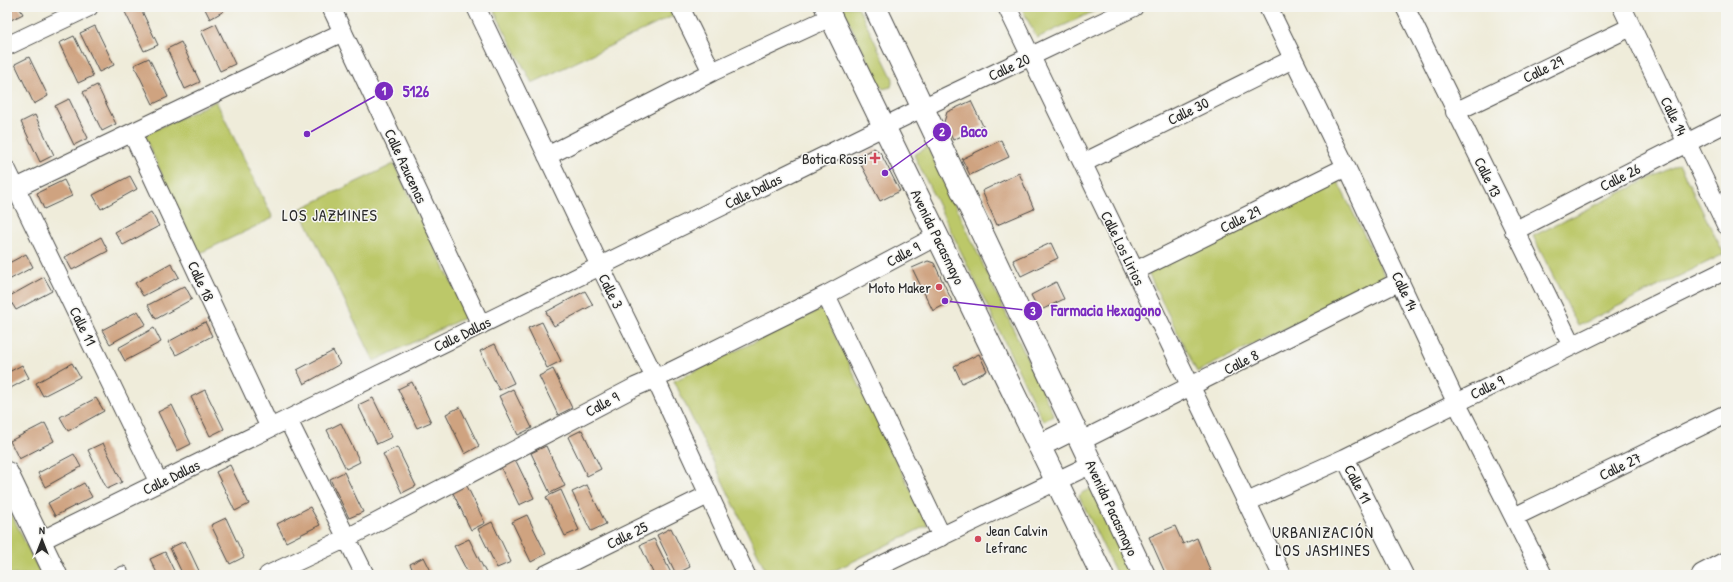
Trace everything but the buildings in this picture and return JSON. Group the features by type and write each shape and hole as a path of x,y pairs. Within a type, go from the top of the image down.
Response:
{"main road":[{"name":"Avenida Pacasmayo","path":"874,7 1144,575"},
{"name":"Avenida Pacasmayo","path":"828,12 1057,482 1096,573"},
{"path":"1039,446 1078,435"},
{"path":"7,473 56,575"},
{"path":"1703,575 1726,564"}],"street":[{"path":"7,46 89,7"},
{"name":"Calle Azucenas","path":"331,7 481,324"},
{"name":"Calle 3","path":"476,7 655,378 746,575"},
{"path":"680,7 712,72"},
{"name":"Calle Los Lirios","path":"1007,7 1282,575"},
{"name":"Calle 20","path":"884,127 1134,7"},
{"name":"Calle 14","path":"1268,7 1346,167 1456,402 1543,575"},
{"name":"Calle 14","path":"1622,7 1726,225"},
{"name":"Calle 13","path":"1408,8 1455,112 1572,346"},
{"path":"547,156 828,12"},
{"name":"Calle 29","path":"1455,112 1631,27"},
{"path":"16,188 132,134 343,32"},
{"name":"Calle 30","path":"1083,163 1293,59"},
{"name":"Calle 26","path":"1514,231 1726,123"},
{"name":"Calle Dallas","path":"40,542 884,127"},
{"name":"Calle 18","path":"132,134 270,428"},
{"name":"Calle 29","path":"1135,271 1346,167"},
{"name":"Calle 11","path":"7,170 159,483"},
{"name":"Calle 9","path":"268,575 347,538 635,387 672,371 826,295 937,236"},
{"name":"Calle 9","path":"1246,502 1345,458 1726,270"},
{"name":"Calle 8","path":"1078,435 1207,379 1400,281"},
{"path":"826,295 942,537"},
{"name":"Calle 27","path":"1514,517 1726,414"},
{"path":"288,420 365,575"},
{"name":"Calle 11","path":"1345,458 1398,573"},
{"path":"861,575 1092,464"},
{"name":"Calle 25","path":"545,575 708,495"}],"green space":[{"path":"492,7 671,7 675,15 532,83"},
{"path":"842,7 858,7 893,79 891,87 883,89 879,84"},
{"path":"1021,7 1103,7 1037,38"},
{"path":"216,101 273,218 198,254 144,135"},
{"path":"928,147 1054,416 1043,421 914,155"},
{"path":"394,164 468,316 374,361 300,209"},
{"path":"1679,164 1724,254 1578,326 1533,236"},
{"path":"1337,180 1386,279 1197,372 1148,273"},
{"path":"822,309 928,525 825,575 768,575 674,381"},
{"path":"1091,489 1137,575 1117,575 1079,496 1083,492"},
{"path":"7,505 41,575 7,575"}],"place":[{"name":"5126","path":"307,134"},
{"name":"Botica Rossi","path":"875,158"},
{"name":"Baco","path":"885,173"},
{"name":"Moto Maker","path":"939,287"},
{"name":"Farmacia Hexagono","path":"945,301"},
{"name":"Jean Calvin Lefranc","path":"978,539"}],"district":[{"name":"LOS JAZMINES","path":"330,215"},
{"name":"URBANIZACIÓN LOS JASMINES","path":"1323,541"}]}
